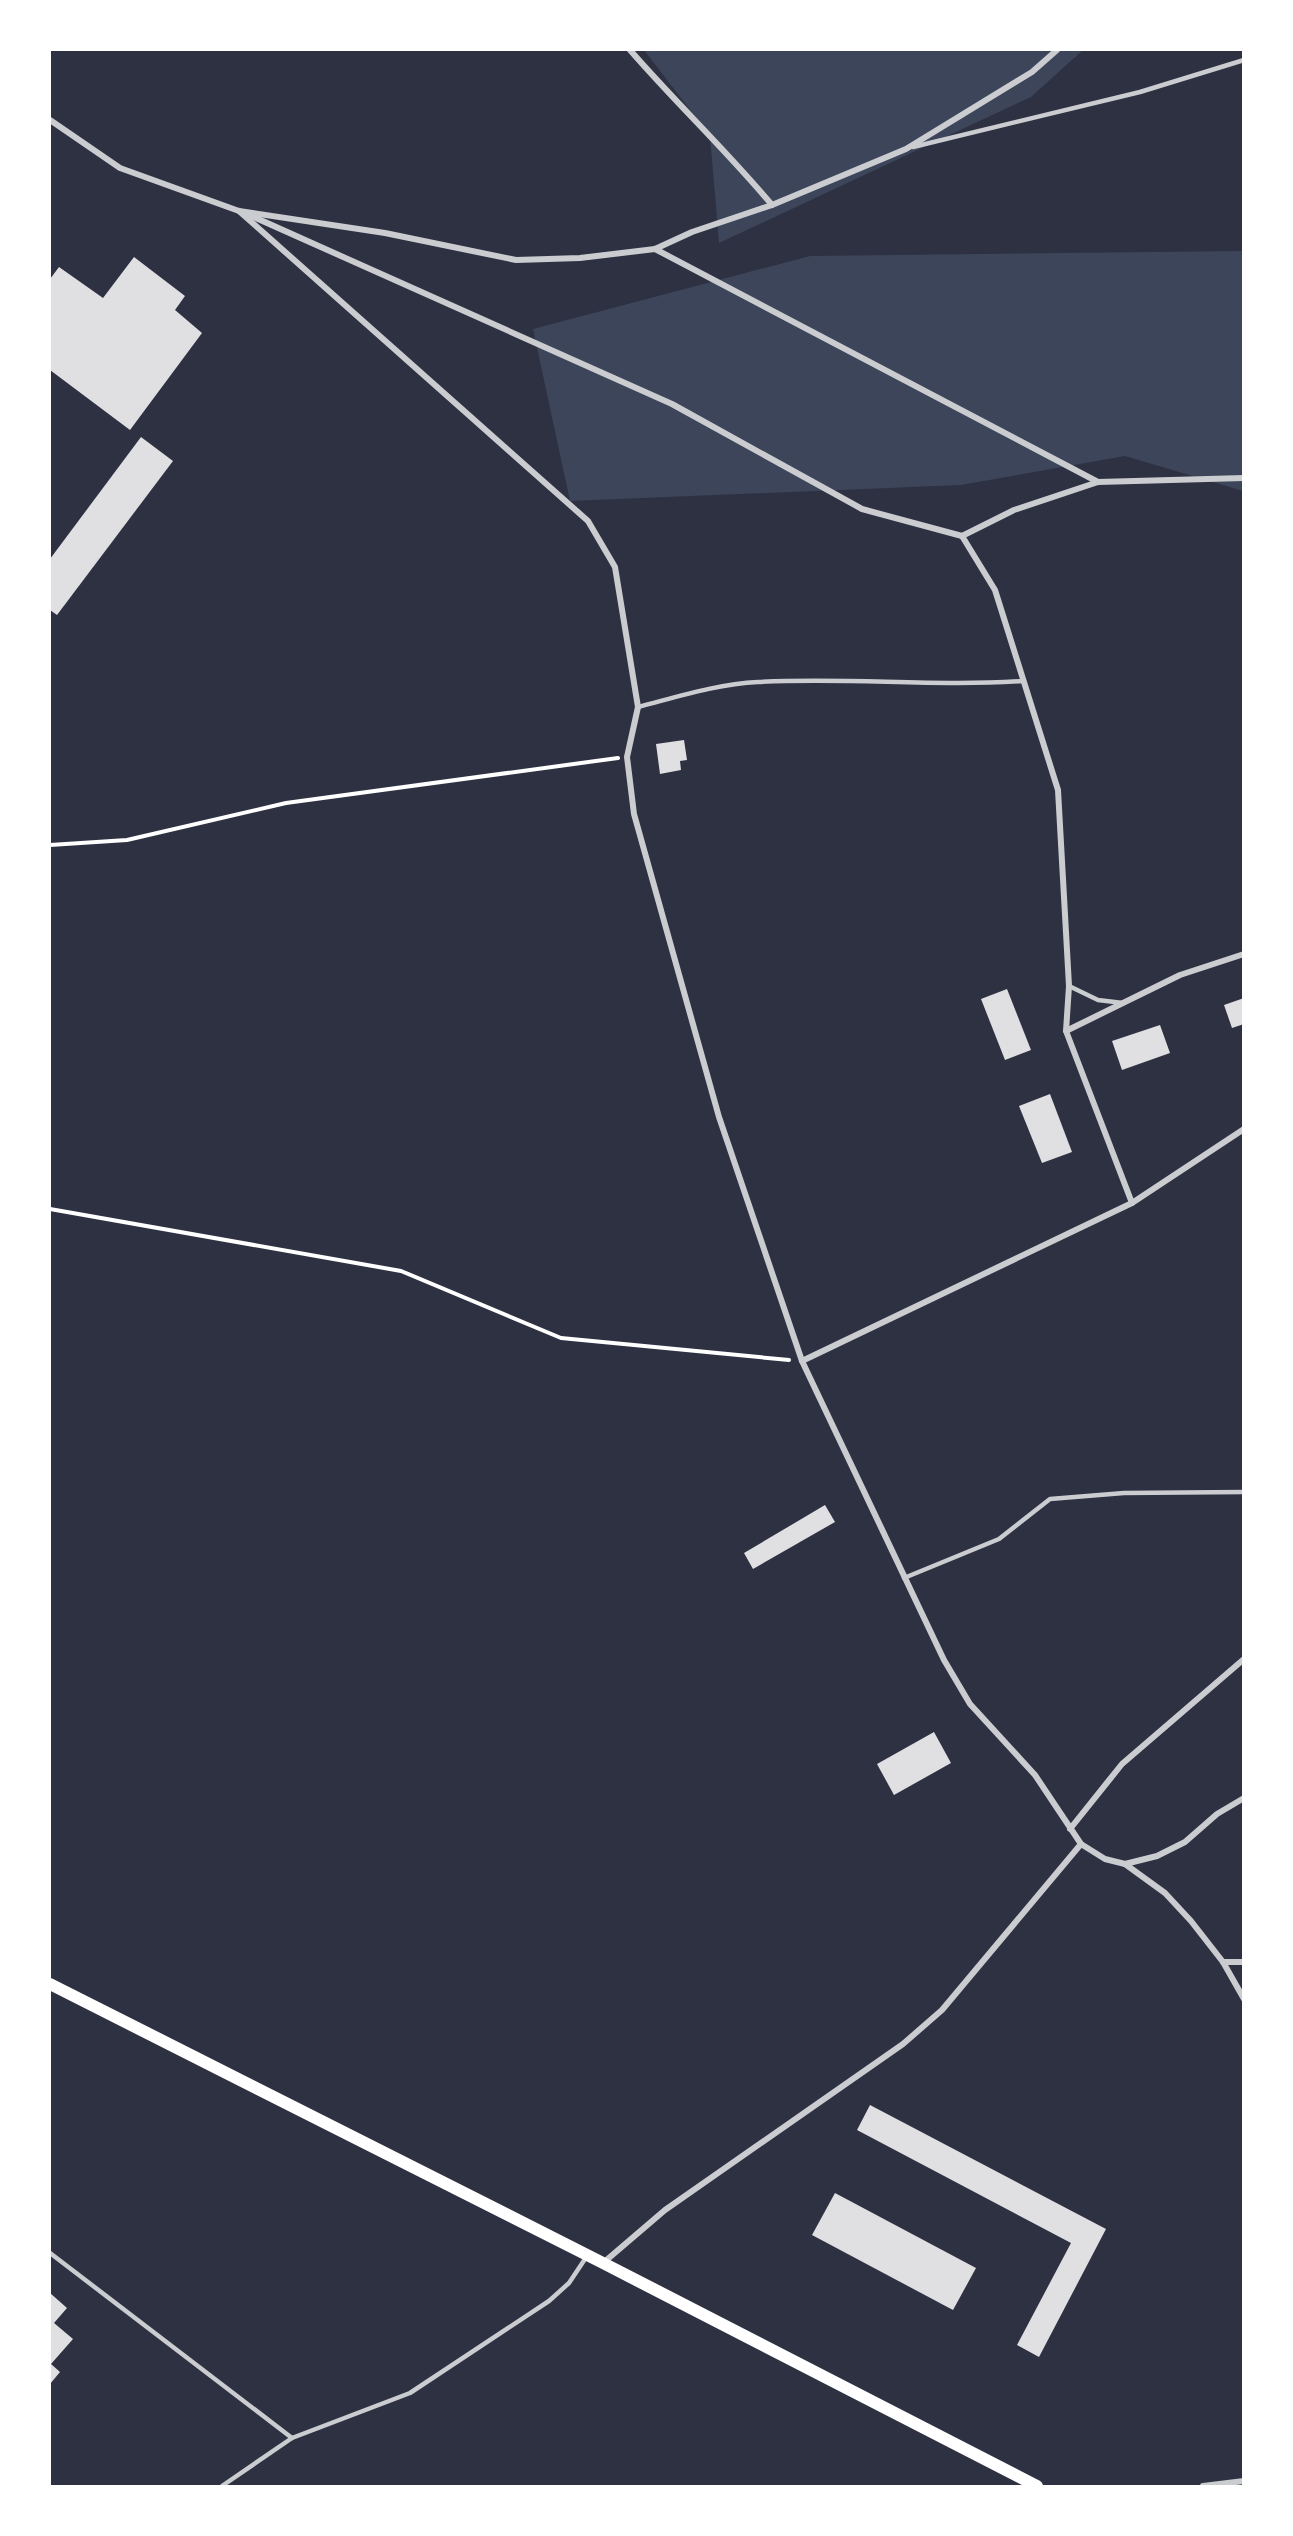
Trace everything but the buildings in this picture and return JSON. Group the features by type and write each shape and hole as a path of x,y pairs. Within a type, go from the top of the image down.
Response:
{"main road":[{"path":"50,1984 603,2263 1037,2487"}],"street":[{"path":"630,50 660,84 728,152 772,204"},
{"path":"239,211 385,233 516,260 580,258 655,249 692,232 772,204 906,149 1032,72 1057,50"},
{"path":"50,120 120,168 239,211 672,404 862,509 962,537 995,590 1058,790 1069,986 1066,1031 1132,1203"},
{"path":"239,211 588,521 615,567 638,707 627,757 634,814 719,1117 802,1361 944,1660 970,1704 1035,1775 1081,1844 1105,1859 1125,1864 1165,1893 1191,1921 1223,1962 1244,1999"},
{"path":"655,249 1098,482"},
{"path":"962,537 1014,510 1098,482 1244,478"},
{"path":"1066,1031 1180,975 1244,954"},
{"path":"802,1361 1132,1203 1244,1129"},
{"path":"1070,1829 1122,1764 1244,1659"},
{"path":"1125,1864 1157,1856 1185,1842 1217,1814 1244,1798"},
{"path":"603,2263 665,2210 903,2044 942,2010 1081,1844"},
{"path":"1223,1962 1244,1962"},
{"path":"1203,2487 1244,2481"}],"lane":[{"path":"906,149 1140,92 1244,60"},
{"path":"638,707 700,690 756,682 968,685 1023,681"},
{"path":"1069,986 1098,1000 1123,1003"},
{"path":"904,1578 999,1539 1050,1499 1124,1493 1244,1492"},
{"path":"50,2253 292,2438"},
{"path":"222,2487 292,2438 410,2393 549,2301 569,2283 587,2256"}],"path":[{"path":"50,845 127,840 286,803 627,757"},
{"path":"50,1209 401,1271 561,1338 802,1361"}],"shaded area":[{"path":"644,50 1083,50 1031,97 719,243 710,136"},
{"path":"1243,251 1243,491 1125,456 961,485 570,501 533,329 810,256"}]}
